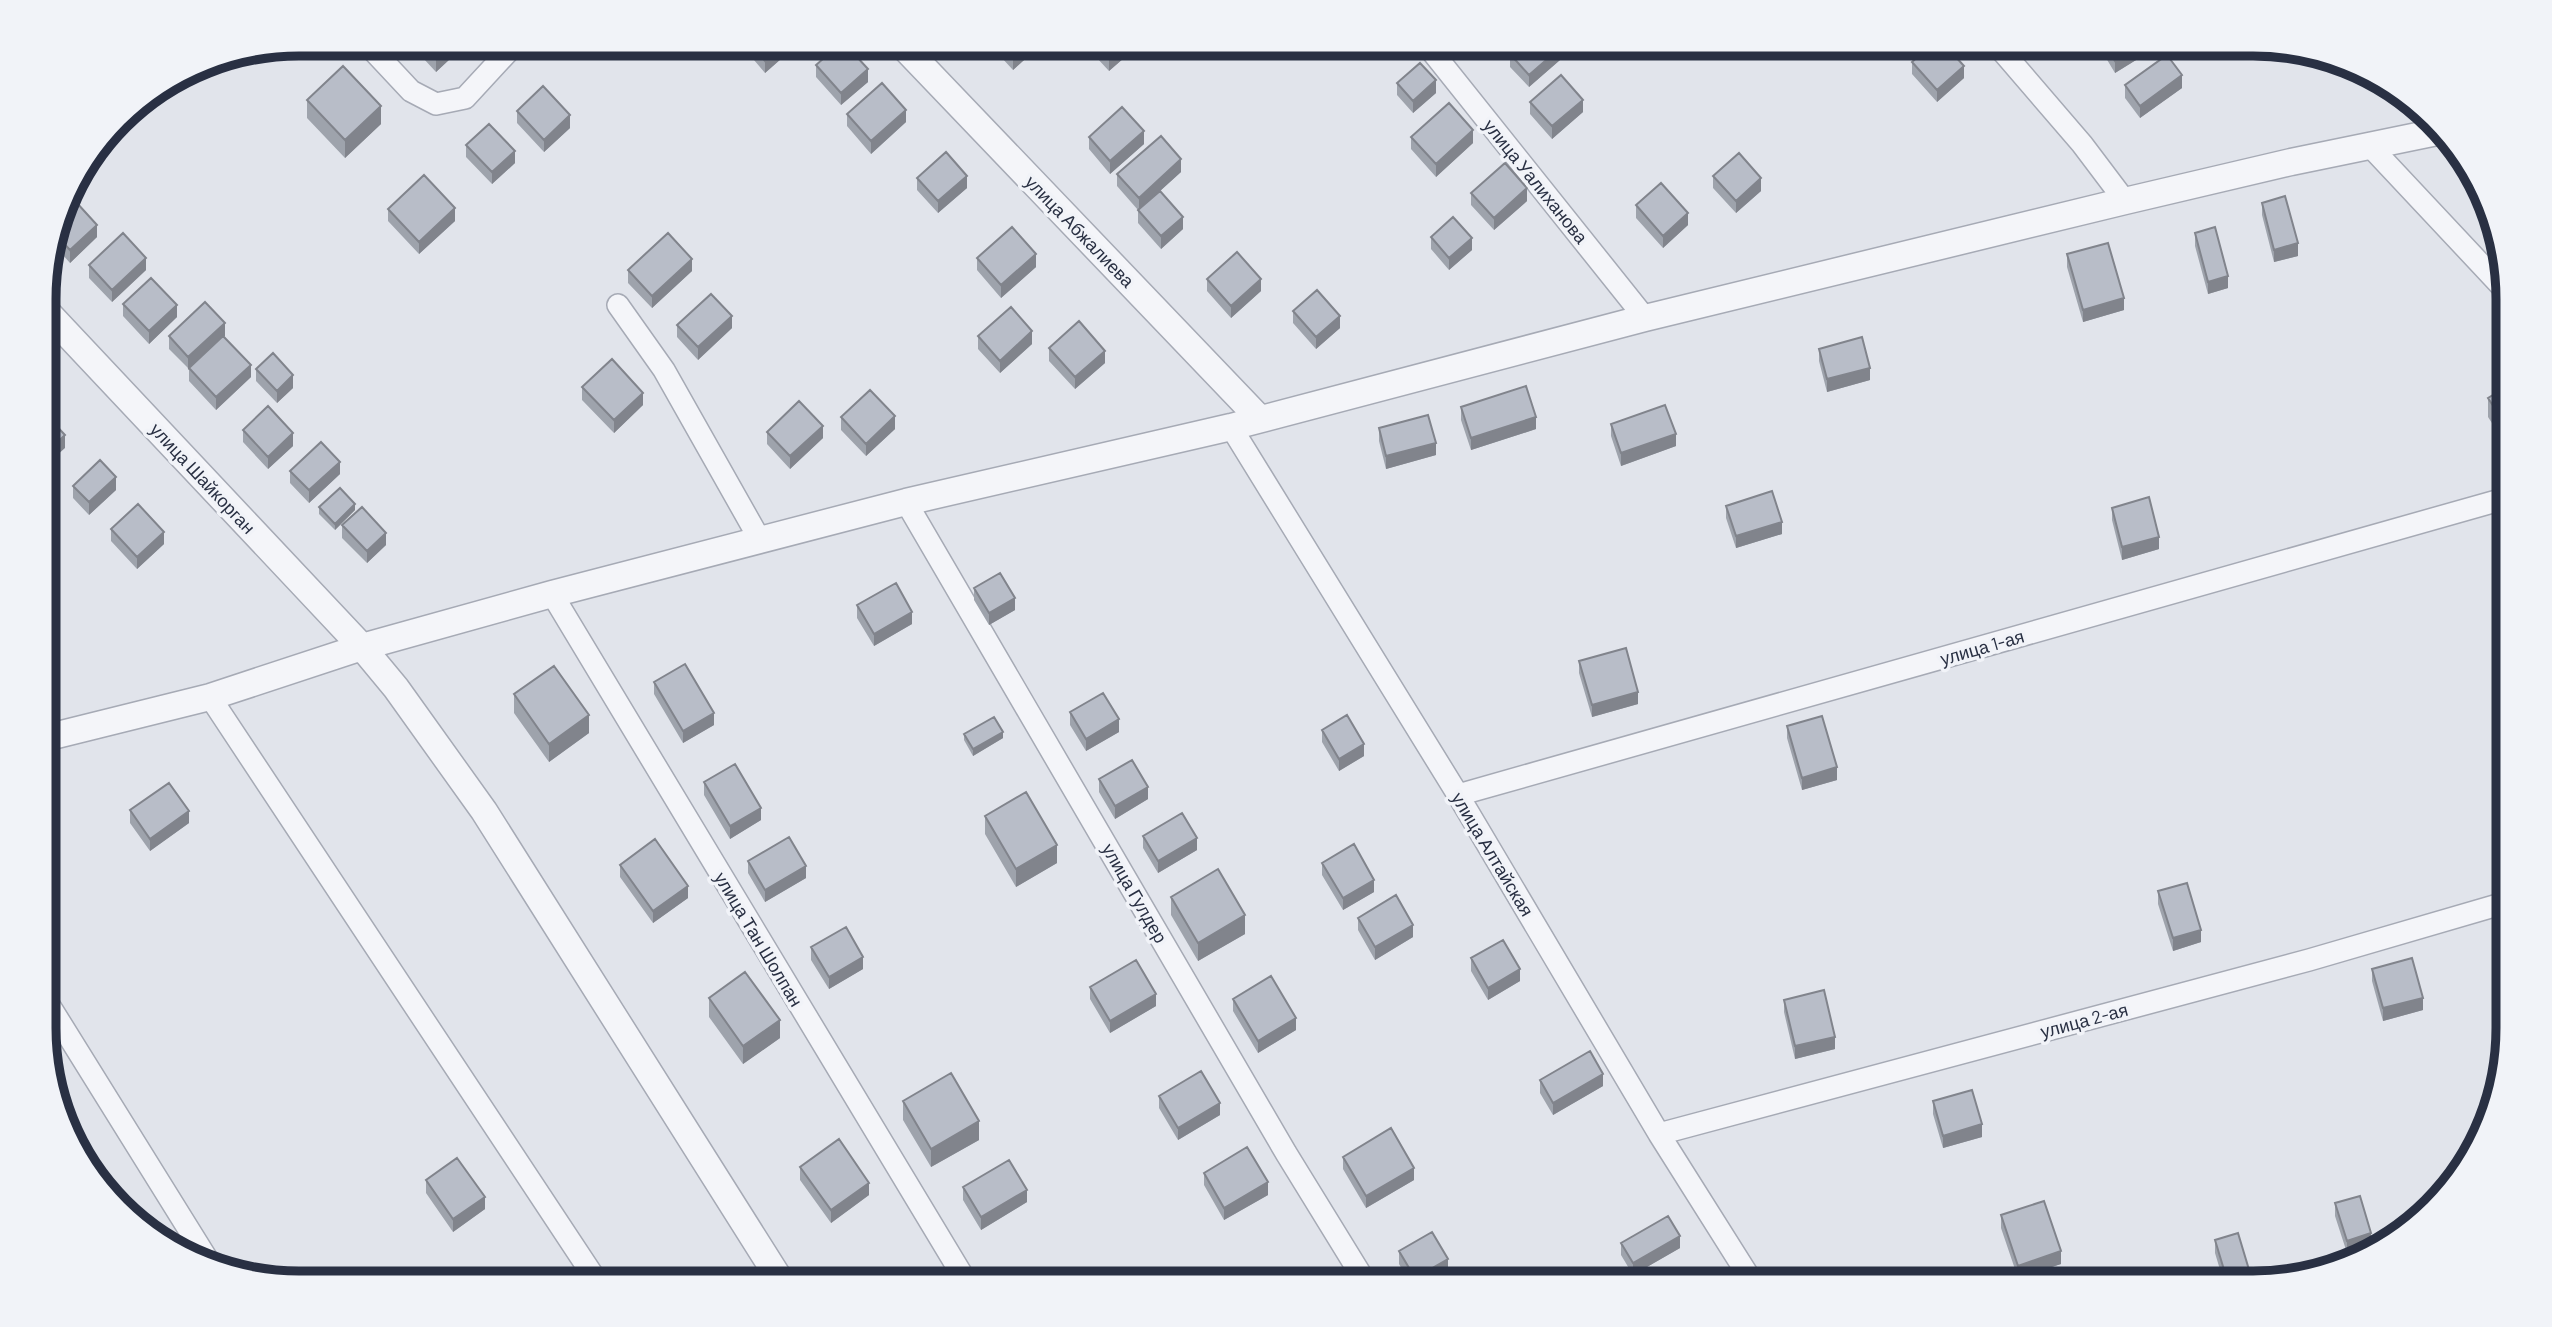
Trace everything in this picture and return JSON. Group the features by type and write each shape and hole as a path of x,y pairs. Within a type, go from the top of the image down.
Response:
{"street":[{"path":"378,56 411,91 436,104 466,98 504,56"},
{"name":"улица Абжалиева","path":"912,56 1260,419"},
{"name":"улица Уалиханова","path":"1436,56 1645,318"},
{"path":"2006,56 2082,144 2125,201"},
{"path":"56,735 210,696 362,647 552,594 906,502 1231,427 1645,318 2125,201 2431,133"},
{"path":"2370,146 2495,278"},
{"path":"618,305 664,370 760,540"},
{"name":"улица Шайкорган","path":"57,323 362,647 396,688 484,811 774,1271"},
{"name":"улица Алтайская","path":"1231,427 1458,795 1659,1134 1745,1270"},
{"name":"улица 1-ая","path":"1458,795 2496,501"},
{"name":"улица Гулдер","path":"906,502 1279,1140 1358,1270"},
{"name":"улица Тан Шолпан","path":"552,594 960,1271"},
{"path":"210,696 590,1271"},
{"name":"улица 2-ая","path":"1659,1134 2309,960 2496,905"},
{"path":"56,1016 201,1250"}],"building":[{"path":"826,56 856,56 868,69 841,93 816,65"},
{"path":"1512,56 1551,56 1529,75"},
{"path":"1919,56 1955,56 1964,66 1937,90 1912,62"},
{"path":"2166,56 2182,75 2140,106 2125,85"},
{"path":"1420,63 1436,80 1413,101 1397,83"},
{"path":"343,66 381,106 345,140 307,100"},
{"path":"1561,75 1583,100 1552,126 1530,102"},
{"path":"882,83 906,110 871,141 847,114"},
{"path":"543,86 570,115 544,140 517,111"},
{"path":"1449,103 1473,130 1436,164 1411,137"},
{"path":"1122,107 1144,131 1110,161 1089,137"},
{"path":"489,124 515,151 492,172 466,145"},
{"path":"1161,136 1181,159 1139,198 1117,174"},
{"path":"946,152 967,176 938,201 917,178"},
{"path":"1739,153 1761,178 1736,201 1713,176"},
{"path":"1505,163 1527,188 1494,218 1471,193"},
{"path":"424,175 455,208 419,242 388,209"},
{"path":"1661,183 1688,213 1663,236 1636,205"},
{"path":"1160,191 1183,217 1161,236 1138,210"},
{"path":"2285,196 2298,243 2274,250 2262,203"},
{"path":"76,202 97,225 70,250 63,242"},
{"path":"1453,217 1472,238 1449,258 1431,237"},
{"path":"1012,227 1036,254 1001,285 977,258"},
{"path":"2215,227 2228,276 2208,282 2195,233"},
{"path":"123,233 146,258 112,290 89,265"},
{"path":"668,233 692,259 652,296 628,270"},
{"path":"2108,243 2124,298 2083,310 2067,254"},
{"path":"1237,252 1261,279 1231,306 1207,279"},
{"path":"151,278 177,305 149,331 123,304"},
{"path":"1317,290 1340,316 1316,337 1293,311"},
{"path":"711,294 732,316 698,347 677,325"},
{"path":"205,302 225,323 188,357 169,336"},
{"path":"1011,307 1032,331 1000,361 978,336"},
{"path":"1079,321 1105,351 1075,377 1049,348"},
{"path":"223,336 251,365 216,397 189,368"},
{"path":"1862,337 1870,368 1827,379 1819,349"},
{"path":"273,353 293,375 277,391 256,369"},
{"path":"612,359 643,393 614,420 582,387"},
{"path":"1526,386 1536,417 1471,438 1461,407"},
{"path":"870,390 895,416 866,444 841,417"},
{"path":"2496,393 2496,410 2488,398"},
{"path":"799,401 823,426 790,456 767,432"},
{"path":"1665,405 1676,434 1621,453 1611,424"},
{"path":"268,406 293,433 268,457 243,430"},
{"path":"1428,415 1436,443 1386,456 1379,428"},
{"path":"57,426 65,435 57,443"},
{"path":"321,442 340,462 309,490 290,471"},
{"path":"100,460 116,477 89,502 73,486"},
{"path":"340,488 355,504 335,524 319,507"},
{"path":"1772,491 1782,522 1736,536 1726,506"},
{"path":"2149,497 2159,537 2122,547 2112,508"},
{"path":"138,504 164,532 137,557 111,529"},
{"path":"362,507 386,533 367,551 342,525"},
{"path":"1000,573 1015,598 989,613 974,588"},
{"path":"896,583 912,612 874,634 857,605"},
{"path":"1626,648 1638,692 1592,705 1579,661"},
{"path":"685,664 714,713 683,731 654,682"},
{"path":"554,666 589,715 549,744 514,694"},
{"path":"1103,693 1119,719 1086,739 1070,712"},
{"path":"1347,715 1364,744 1339,759 1322,730"},
{"path":"1822,716 1837,767 1802,778 1787,726"},
{"path":"994,717 1003,732 973,749 964,734"},
{"path":"1132,760 1148,787 1115,806 1099,779"},
{"path":"735,764 761,808 730,826 704,782"},
{"path":"169,783 189,811 150,839 130,810"},
{"path":"1026,792 1057,845 1016,869 985,816"},
{"path":"1182,813 1197,838 1158,861 1143,836"},
{"path":"789,837 806,866 765,890 748,861"},
{"path":"655,839 688,886 653,911 620,865"},
{"path":"1354,844 1374,880 1343,898 1322,863"},
{"path":"1218,869 1245,915 1198,943 1171,897"},
{"path":"2187,883 2201,930 2173,938 2158,891"},
{"path":"1396,895 1413,925 1375,947 1358,918"},
{"path":"846,927 863,957 829,977 811,947"},
{"path":"1503,940 1520,969 1488,988 1471,958"},
{"path":"2412,958 2423,998 2383,1008 2372,969"},
{"path":"1136,960 1156,994 1110,1021 1090,987"},
{"path":"745,972 780,1020 743,1046 709,998"},
{"path":"1271,976 1296,1018 1258,1041 1233,999"},
{"path":"1824,990 1835,1037 1795,1046 1784,1000"},
{"path":"1590,1051 1603,1074 1553,1103 1540,1080"},
{"path":"1201,1071 1220,1103 1178,1128 1159,1096"},
{"path":"951,1073 979,1121 931,1149 903,1101"},
{"path":"1972,1090 1982,1124 1943,1136 1933,1101"},
{"path":"1391,1128 1414,1168 1366,1196 1343,1157"},
{"path":"839,1139 869,1183 831,1210 800,1167"},
{"path":"1247,1147 1268,1182 1224,1208 1204,1173"},
{"path":"457,1158 485,1197 453,1219 426,1180"},
{"path":"1009,1160 1027,1190 981,1217 963,1187"},
{"path":"2360,1196 2371,1233 2347,1241 2335,1203"},
{"path":"2044,1201 2061,1251 2018,1266 2001,1215"},
{"path":"1668,1216 1680,1236 1633,1263 1621,1243"},
{"path":"1432,1232 1448,1259 1428,1270 1411,1270 1399,1251"},
{"path":"2238,1233 2249,1270 2224,1270 2215,1240"}]}
